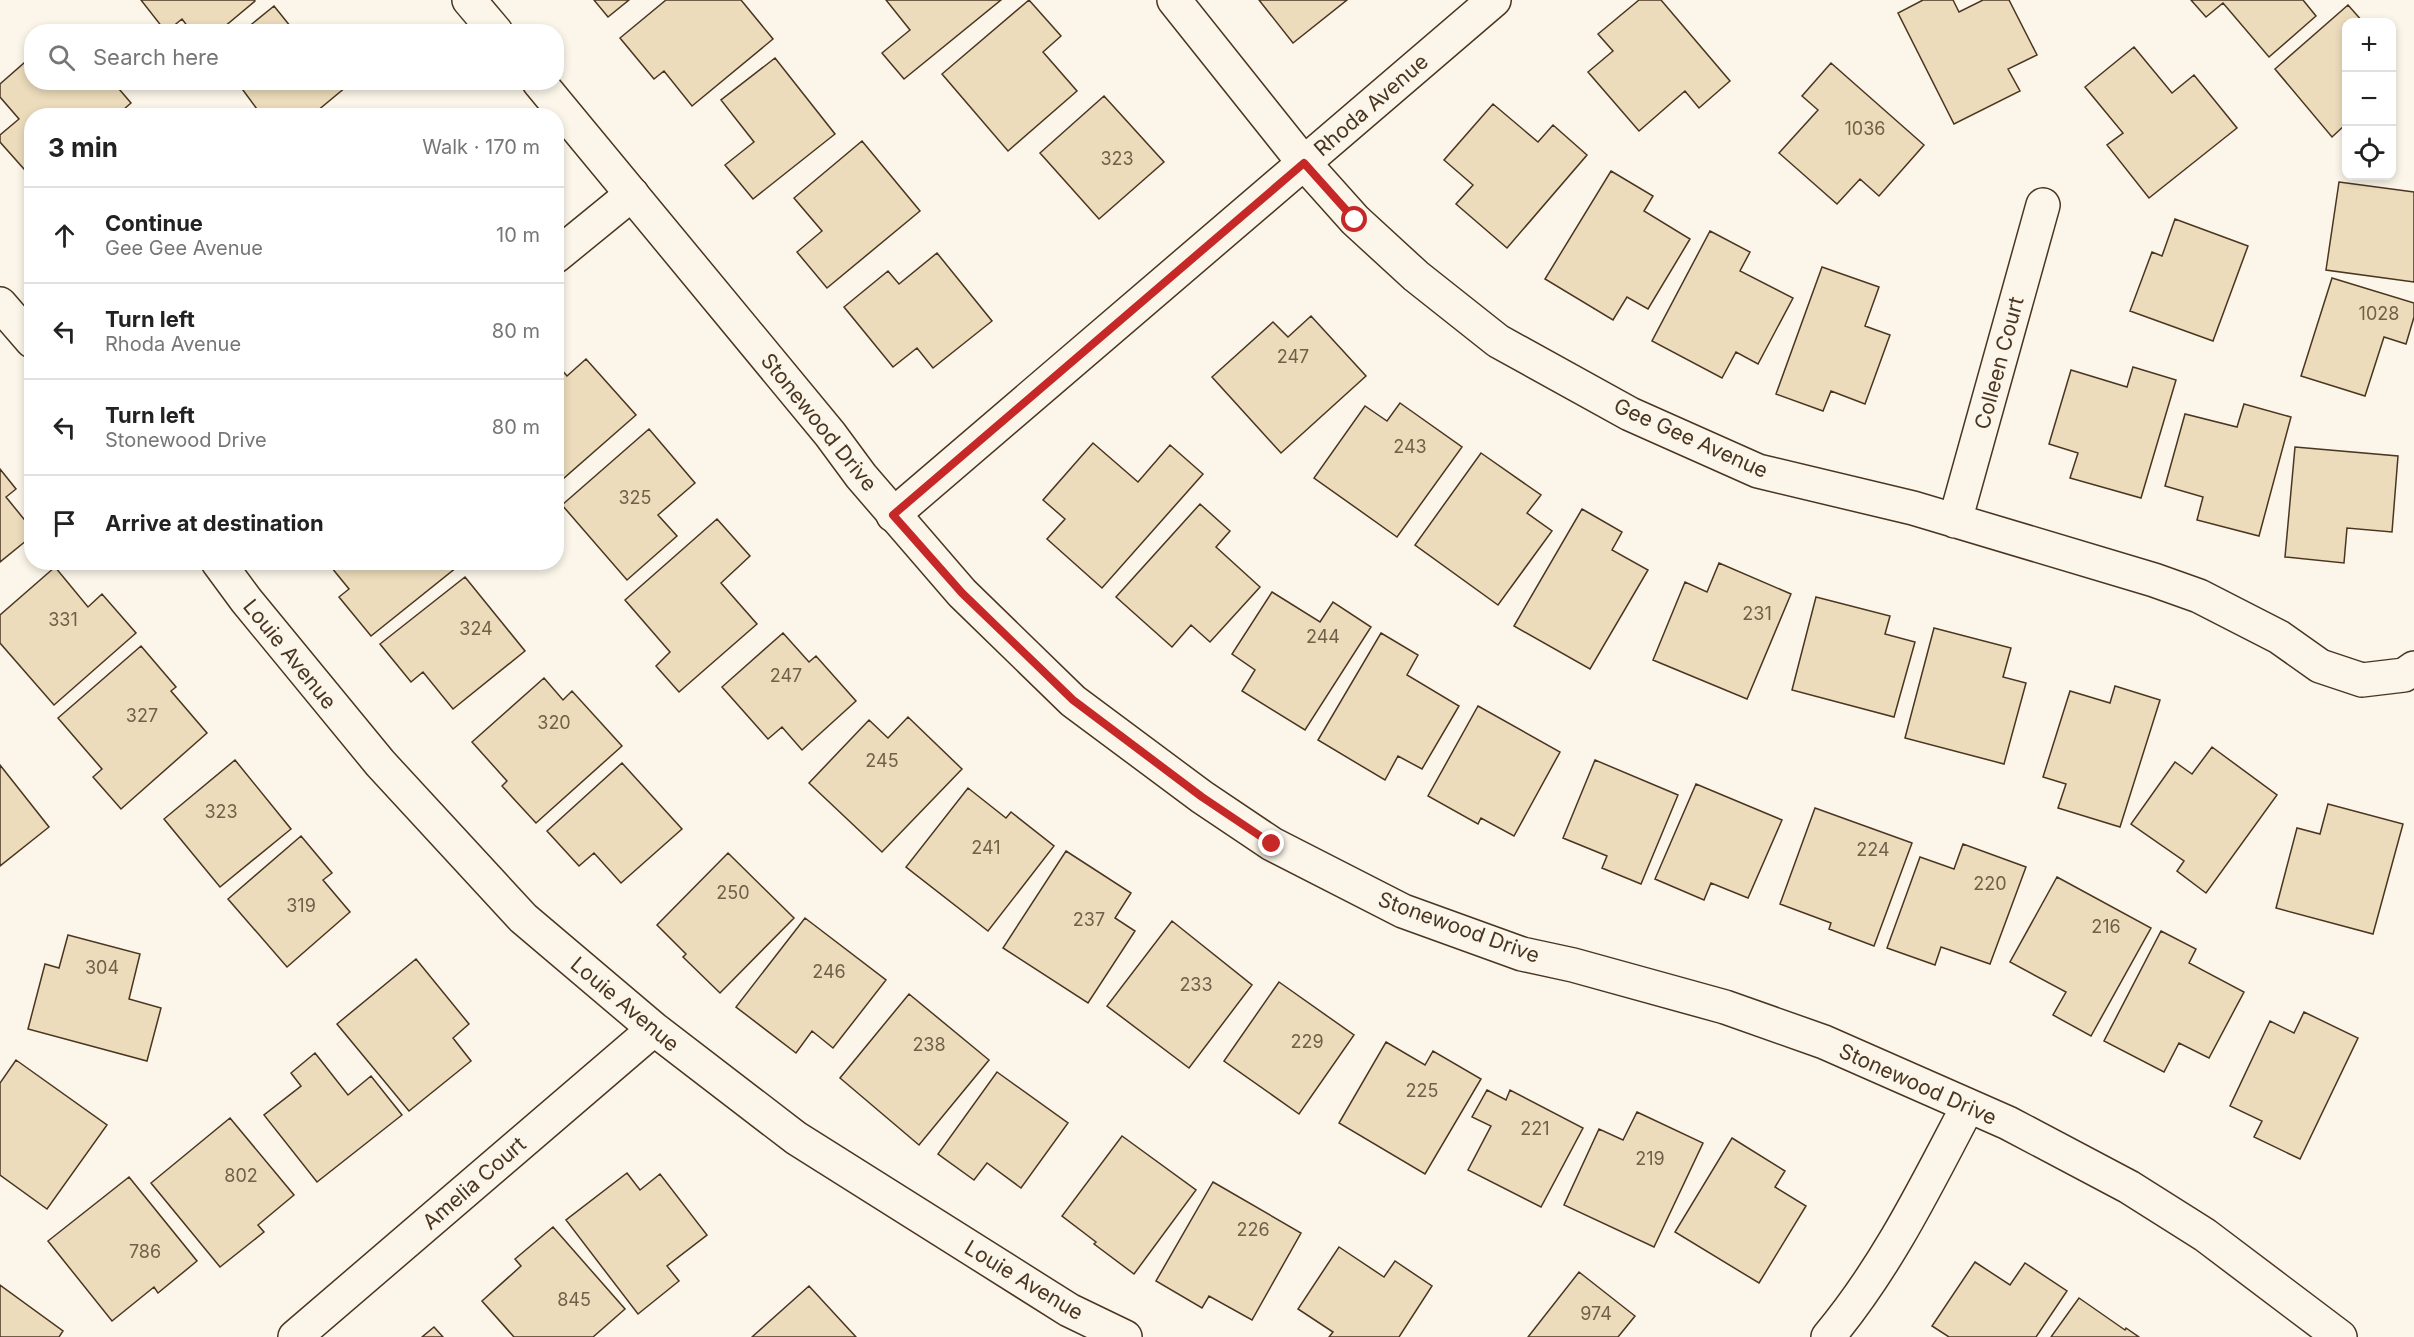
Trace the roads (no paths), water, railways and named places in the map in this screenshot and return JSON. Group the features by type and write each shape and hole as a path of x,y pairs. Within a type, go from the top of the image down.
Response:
{"street":[{"path":"469,0 489,24"},
{"name":"Gee Gee Avenue","path":"1174,0 1304,163 1355,220 1416,276 1498,341 1620,409 1758,471 1913,508 2154,580 2199,596 2279,637 2320,666 2362,680 2409,671"},
{"name":"Rhoda Avenue","path":"893,515 1494,0"},
{"name":"Stonewood Drive","path":"546,90 561,108"},
{"name":"Stonewood Drive","path":"564,112 830,434 893,515 962,593 1073,700 1202,797 1272,844 1403,911 1522,954 1573,965 1725,1007 1824,1042 2008,1123 2138,1193 2242,1261 2340,1337"},
{"path":"564,249 632,194"},
{"name":"Colleen Court","path":"1955,521 2043,205"},
{"path":"0,304 24,332"},
{"name":"Louie Avenue","path":"224,570 380,764 523,918 654,1029 796,1138 1069,1310 1084,1329 1125,1337"},
{"name":"Amelia Court","path":"295,1337 654,1029"},
{"path":"1828,1337 1877,1270 1916,1206 1968,1106"}]}
